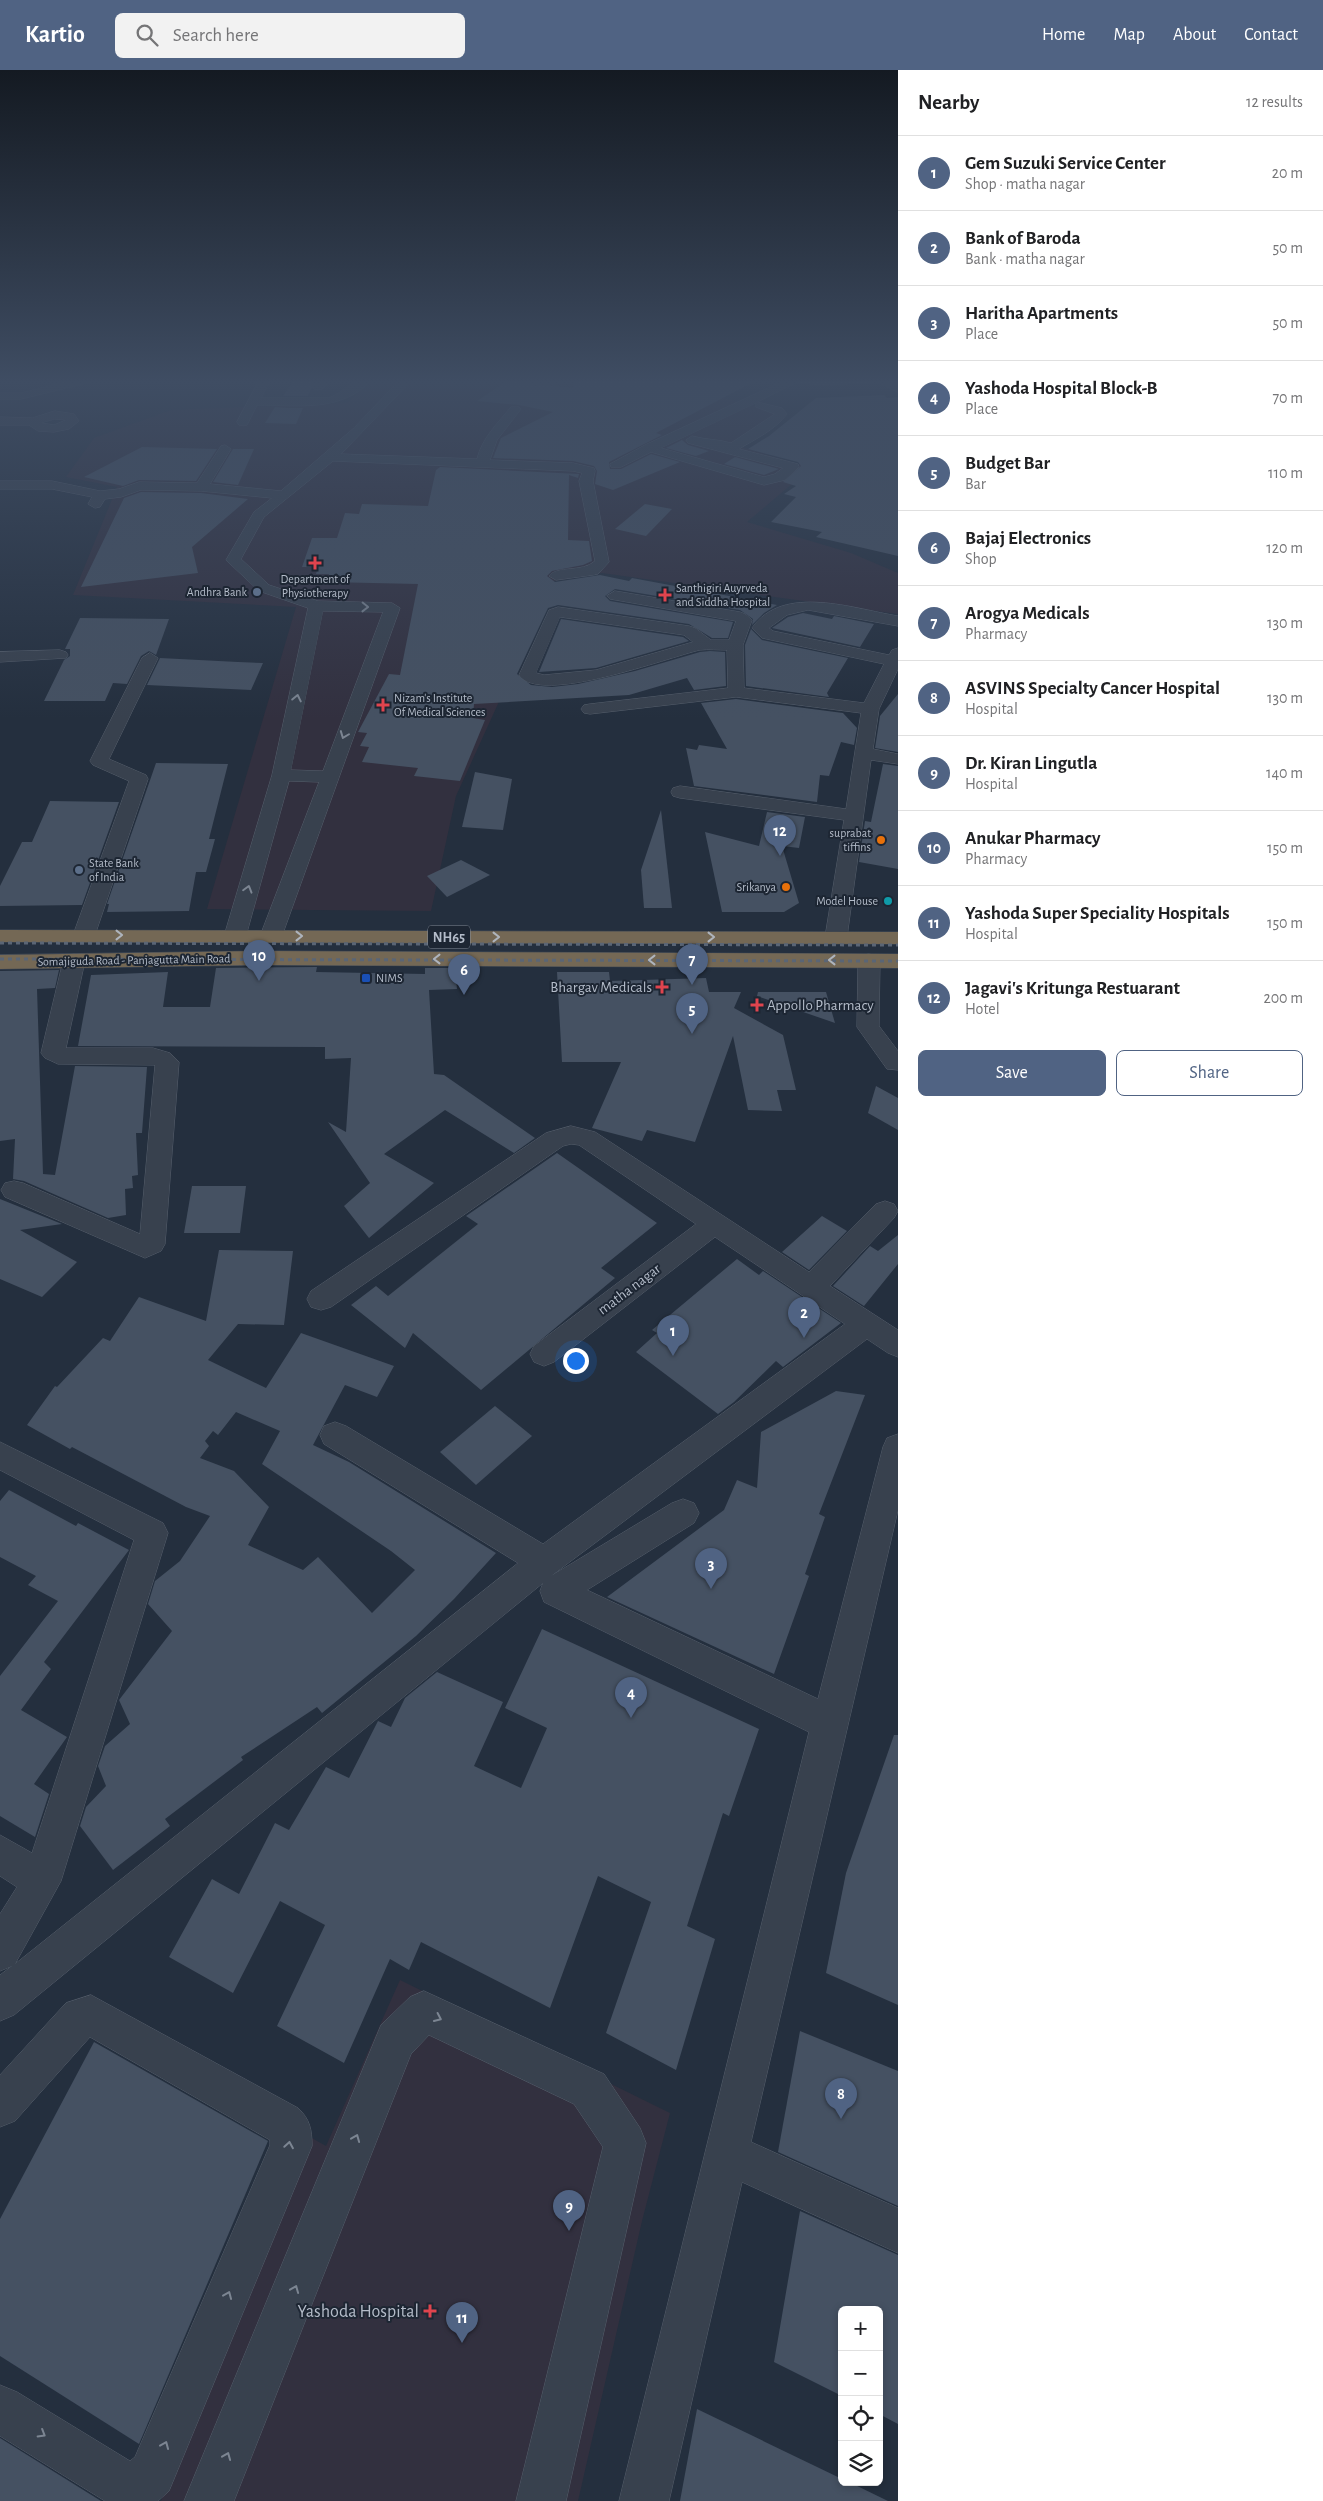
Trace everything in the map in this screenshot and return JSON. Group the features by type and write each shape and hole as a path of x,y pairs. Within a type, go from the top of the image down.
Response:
{"highway":[{"path":"44,961 50,935"},
{"name":"Somajiguda Road - Panjagutta Main Road","path":"0,936 836,936 898,938"},
{"name":"Somajiguda Road - Panjagutta Main Road","path":"0,962 264,958 898,961"}],"street":[{"path":"75,492 98,500 122,492"},
{"path":"257,492 283,495"},
{"path":"271,936 328,777 392,608 316,606 264,588 233,560 258,515 286,492"},
{"path":"556,576 593,571 602,562 588,492"},
{"path":"615,596 740,617 744,620 744,625 735,645 736,692"},
{"path":"235,936 281,775 316,606"},
{"path":"836,936 870,709 896,657 768,635 760,628 768,618 798,606 898,621"},
{"path":"706,645 689,632 558,612 554,613 527,675 543,680 597,675 706,645 735,645"},
{"path":"0,657 60,655"},
{"path":"84,935 139,779 99,761 150,658"},
{"path":"590,709 736,692 870,709"},
{"path":"863,753 898,759"},
{"path":"281,775 328,777"},
{"path":"680,792 855,816"},
{"path":"869,960 868,1026 895,1063"},
{"path":"14,1190 145,1248 152,1244 168,1062 153,1056 58,1056 53,1053 74,961"},
{"path":"321,1299 556,1139 571,1135 586,1138 898,1345"},
{"path":"811,1288 886,1211"},
{"name":"matha nagar","path":"544,1354 714,1224"},
{"path":"0,2001 544,1562 866,1324"},
{"path":"335,1436 544,1562"},
{"path":"644,2501 830,1722 898,1447"},
{"path":"0,1455 152,1533 42,1881 0,1951"},
{"path":"683,1513 556,1591 830,1722"},
{"path":"0,1854 42,1881"},
{"path":"209,2501 396,2040 424,2011 588,2090 625,2143 541,2501"},
{"path":"0,2409 122,2483 135,2488 152,2474 291,2146 291,2131 283,2123 91,2015 80,2018 4,2097"},
{"path":"727,2152 898,2231"}],"shaded area":[{"name":"Nizam's Institute Of Medical Sciences","path":"115,492 782,492 747,522 851,553 898,573 898,614 602,573 554,581 456,796 431,911 207,909 296,607 73,595"},
{"name":"Yashoda Hospital","path":"400,1980 670,2113 642,2221 578,2501 161,2501 310,2137 326,2146"}],"building":[{"path":"140,492 168,492 201,493 248,499 192,547 198,573 81,587 124,498"},
{"path":"431,492 569,492 568,540 589,541 592,561 583,565 552,571 547,576 555,582 600,575 629,581 632,578 777,605 764,613 752,625 753,619 740,610 615,589 605,596 610,601 733,622 728,638 712,638 689,624 558,605 548,608 517,674 531,685 552,687 578,684 710,651 725,652 726,686 694,690 687,678 629,695 474,704 473,718 485,720 460,781 414,776 418,768 362,762 369,747 360,746 367,733 358,732 389,674 400,675 418,584 327,582 329,574 316,574 318,567 302,567 312,538 337,538 345,513 359,514 362,504 428,506"},
{"path":"786,492 898,492 898,556 816,537 822,532 771,522 796,497 784,494"},
{"path":"645,504 672,509 646,536 615,529"},
{"path":"803,613 832,619 834,616 874,624 860,647 772,628 788,617"},
{"path":"80,618 169,619 156,655 149,651 141,656 127,684 113,683 105,701 44,701 64,660 70,656 70,649 65,649"},
{"path":"561,619 683,637 689,641 596,668 539,672"},
{"path":"751,629 762,640 848,658 827,693 829,697 746,686 745,645"},
{"path":"160,658 263,663 251,690 147,685"},
{"path":"898,694 898,752 875,748 880,716"},
{"path":"736,699 843,713 857,728 854,745 841,742 829,776 820,775 817,802 694,786 686,748 697,750 699,745 727,749 701,703"},
{"path":"156,763 228,764 209,839 215,839 206,872 196,872 189,911 107,912 109,904 107,904"},
{"path":"883,764 898,766 898,869 859,862 865,821 871,822"},
{"path":"475,772 512,779 503,830 462,827"},
{"path":"50,801 119,802 82,905 0,906 0,886 22,842 32,842"},
{"path":"661,810 672,908 644,908 641,870"},
{"path":"767,812 805,817 799,848 782,846 799,903 784,912 722,912 705,832 759,846"},
{"path":"461,860 490,875 447,897 427,876"},
{"path":"317,967 316,972 425,974 425,968 455,968 457,989 429,990 434,1074 444,1075 535,1138 514,1153 445,1110 384,1154 434,1183 369,1238 344,1206 370,1183 328,1122 346,1132 351,1058 325,1059 325,1047 78,1046 91,975 168,972 163,1007 210,1007 216,968"},
{"path":"59,970 55,988 37,989 43,1174 55,1175 75,1066 147,1067 142,1133 136,1133 138,1175 132,1176 133,1188 125,1189 126,1215 108,1218 24,1181 13,1179 15,1139 0,1141 0,971"},
{"path":"557,972 609,972 610,981 706,978 709,992 741,992 734,1008 783,1035 796,1090 777,1090 782,1111 748,1110 733,1036 695,1142 647,1130 642,1141 592,1128 621,1062 562,1062"},
{"path":"758,992 826,992 835,1023 757,996"},
{"path":"876,1086 898,1098 898,1130 868,1113"},
{"path":"557,1153 657,1223 601,1268 615,1278 481,1390 413,1333 405,1348 351,1305 376,1286 388,1296 478,1224 466,1216"},
{"path":"192,1186 246,1186 240,1233 184,1233"},
{"path":"0,1199 62,1224 20,1230 77,1262 42,1297 0,1279"},
{"path":"822,1216 847,1231 809,1270 782,1252"},
{"path":"898,1235 898,1264 864,1306 833,1286 870,1246 878,1251"},
{"path":"219,1250 293,1251 284,1325 238,1324 208,1360 266,1388 301,1333 394,1366 377,1397 345,1385 313,1445 349,1462 496,1553 454,1599 416,1636 322,1713 317,1707 241,1757 243,1760 165,1819 170,1826 113,1870 80,1826 86,1807 106,1786 98,1766 105,1746 130,1724 119,1700 172,1631 148,1604 155,1581 180,1561 210,1516 186,1507 72,1447 70,1449 27,1425 55,1386 57,1387 103,1338 110,1341 139,1297 206,1321","holes":["236,1412 280,1431 262,1464 391,1551 415,1570 372,1613 318,1557 303,1570 248,1545 269,1507 234,1471 200,1458 209,1446 205,1441 213,1431 218,1435"]},
{"path":"737,1259 759,1275 763,1271 841,1323 783,1367 776,1361 734,1402 718,1414 636,1352 657,1333 652,1330"},
{"path":"836,1391 865,1395 819,1514 825,1517 805,1574 809,1576 774,1674 607,1597 724,1510 737,1480 757,1488 761,1432"},
{"path":"495,1406 532,1436 476,1485 440,1452"},
{"path":"9,1490 76,1526 78,1523 129,1550 44,1662 51,1669 21,1710 67,1737 34,1784 49,1794 35,1837 0,1816 0,1676 58,1601 28,1585 36,1576 0,1557 0,1501"},
{"path":"542,1629 759,1729 729,1816 723,1813 687,1926 715,1939 676,2070 606,2033 651,1902 598,1876 550,2008 421,1942 409,1970 390,1959 344,2063 277,2026 325,1925 280,1901 233,1993 169,1957 212,1879 239,1894 275,1823 289,1830 326,1767 349,1778 378,1721 391,1727 405,1698 437,1672 503,1702 474,1766 521,1788 547,1728 505,1708"},
{"path":"894,1735 898,1735 898,2005 826,1973 846,1873"},
{"path":"800,2031 898,2071 898,2206 778,2152"},
{"path":"94,2042 268,2141 139,2444 0,2356 0,2219"},
{"path":"800,2211 898,2255 898,2424 883,2416 883,2306 838,2306 838,2394 774,2362"},
{"path":"697,2409 838,2477 838,2486 857,2486 888,2501 680,2501"},
{"path":"0,2438 101,2501 0,2501"}],"railway":[{"path":"0,943 898,945"},
{"path":"0,959 898,961"}],"place":[{"name":"Department of Physiotherapy","path":"315,563"},
{"name":"Andhra Bank","path":"257,592"},
{"name":"Santhigiri Auyrveda and Siddha Hospital","path":"665,595"},
{"name":"Nizam's Institute Of Medical Sciences","path":"383,705"},
{"name":"suprabat tiffins","path":"881,840"},
{"name":"Jagavi's Kritunga Restuarant","path":"780,856"},
{"name":"State Bank of India","path":"79,870"},
{"name":"Srikanya","path":"786,887"},
{"name":"Model House","path":"888,901"},
{"name":"NIMS","path":"366,978"},
{"name":"Anukar Pharmacy","path":"259,981"},
{"name":"Arogya Medicals","path":"692,985"},
{"name":"Bhargav Medicals","path":"662,987"},
{"name":"Bajaj Electronics","path":"464,995"},
{"name":"Appollo Pharmacy","path":"757,1005"},
{"name":"Budget Bar","path":"692,1034"},
{"name":"Bank of Baroda","path":"804,1338"},
{"name":"Gem Suzuki Service Center","path":"673,1356"},
{"name":"Haritha Apartments","path":"711,1589"},
{"name":"Yashoda Hospital Block-B","path":"631,1718"},
{"name":"ASVINS Specialty Cancer Hospital","path":"841,2119"},
{"name":"Dr. Kiran Lingutla","path":"569,2231"},
{"name":"Yashoda Hospital","path":"430,2311"},
{"name":"Yashoda Super Speciality Hospitals","path":"462,2343"}]}
